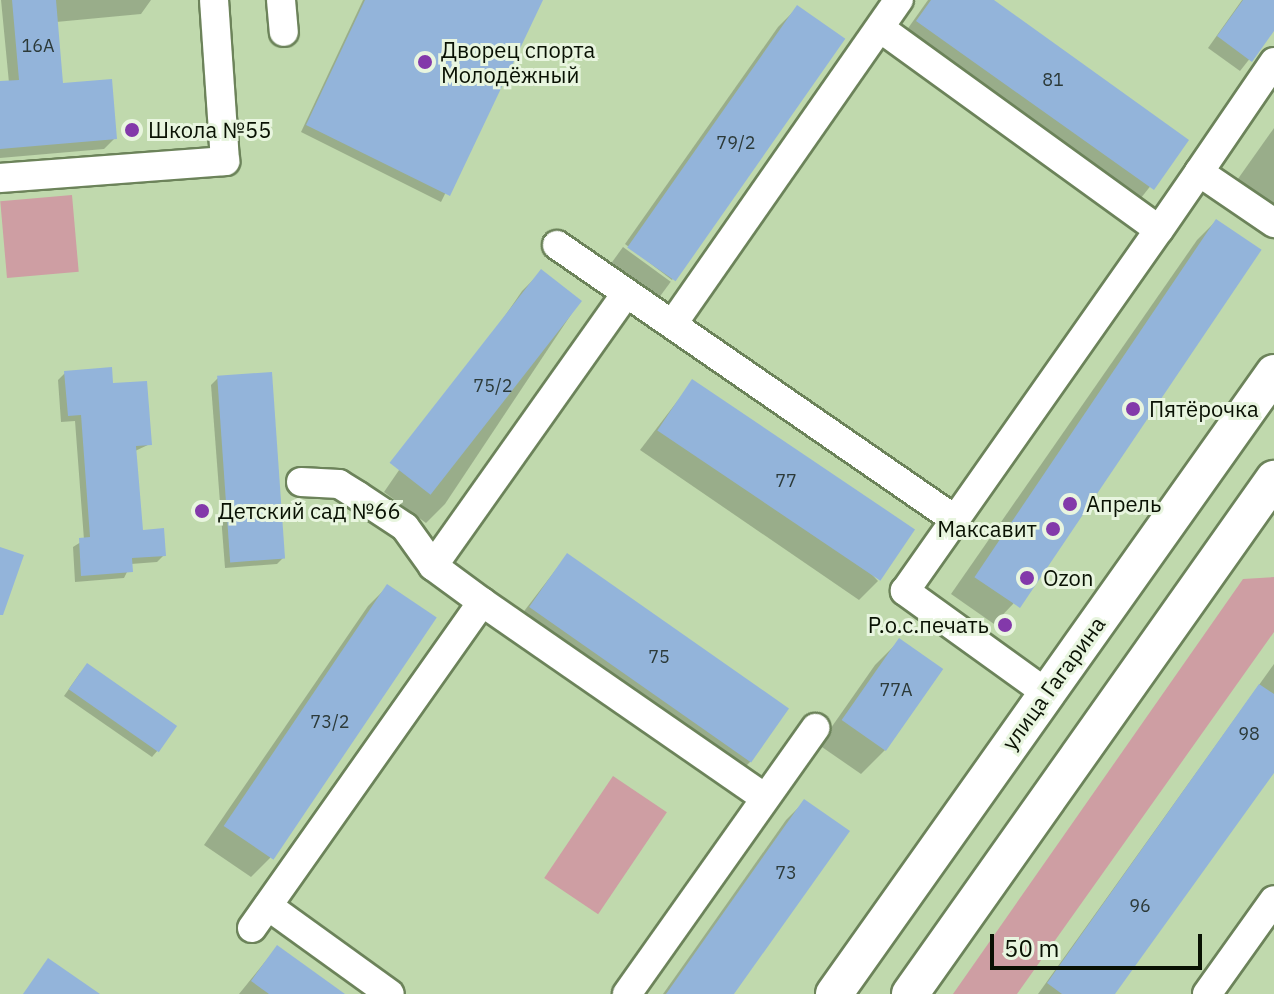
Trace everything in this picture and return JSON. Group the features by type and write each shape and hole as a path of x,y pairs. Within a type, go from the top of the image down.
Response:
{"main road":[{"name":"улица Гагарина","path":"834,994 1045,692 1274,373"},
{"path":"910,994 1274,479"}],"lane":[{"path":"0,178 225,161 214,0"},
{"path":"281,0 284,32"},
{"path":"674,322 899,0"},
{"path":"880,28 1159,230"},
{"path":"1045,692 905,591 1274,62"},
{"path":"1199,172 1274,223"},
{"path":"557,245 674,322 956,520"},
{"path":"433,566 626,293"},
{"path":"301,482 339,484 405,527 433,566 765,798"},
{"path":"390,994 260,917 482,602"},
{"path":"627,994 815,728"},
{"path":"1207,994 1274,900"}],"shaded area":[{"path":"72,195 79,272 7,278 0,201"},
{"path":"1274,577 1274,632 1017,994 953,994 1243,579"},
{"path":"613,776 667,812 598,914 544,878"}],"building":[{"path":"12,0 56,0 63,83 112,79 117,139 0,149 0,81 19,80"},
{"name":"Дворец спорта Молодёжный","path":"365,0 543,0 450,196 306,125"},
{"path":"931,0 994,0 1189,140 1154,190 916,21"},
{"path":"1243,0 1274,0 1274,31 1252,62 1217,36"},
{"path":"797,5 845,39 676,281 627,247"},
{"path":"1216,219 1262,250 1020,608 974,577"},
{"path":"541,269 582,301 431,495 390,463"},
{"path":"112,367 113,383 147,381 152,445 136,446 143,530 164,528 166,556 132,558 133,572 81,576 79,538 90,537 81,415 68,416 64,371"},
{"path":"272,372 285,559 230,562 217,376"},
{"path":"692,379 915,529 880,581 657,430"},
{"path":"0,547 24,555 3,615 0,615"},
{"path":"567,553 789,708 751,763 529,607"},
{"path":"387,584 437,618 273,860 224,826"},
{"path":"899,638 943,669 886,751 842,720"},
{"path":"87,663 177,726 159,752 69,689"},
{"path":"1259,684 1274,694 1274,773 1115,994 1062,994 1047,983"},
{"path":"804,799 850,831 734,994 666,994"},
{"path":"277,945 345,994 269,994 251,981"},
{"path":"48,958 100,994 23,994"}],"place":[{"name":"Дворец спорта Молодёжный","path":"425,62"},
{"name":"Школа №55","path":"132,130"},
{"name":"Пятёрочка","path":"1133,409"},
{"name":"Апрель","path":"1070,504"},
{"name":"Детский сад №66","path":"202,511"},
{"name":"Максавит","path":"1053,529"},
{"name":"Ozon","path":"1027,578"},
{"name":"Р.о.с.печать","path":"1005,625"}]}
